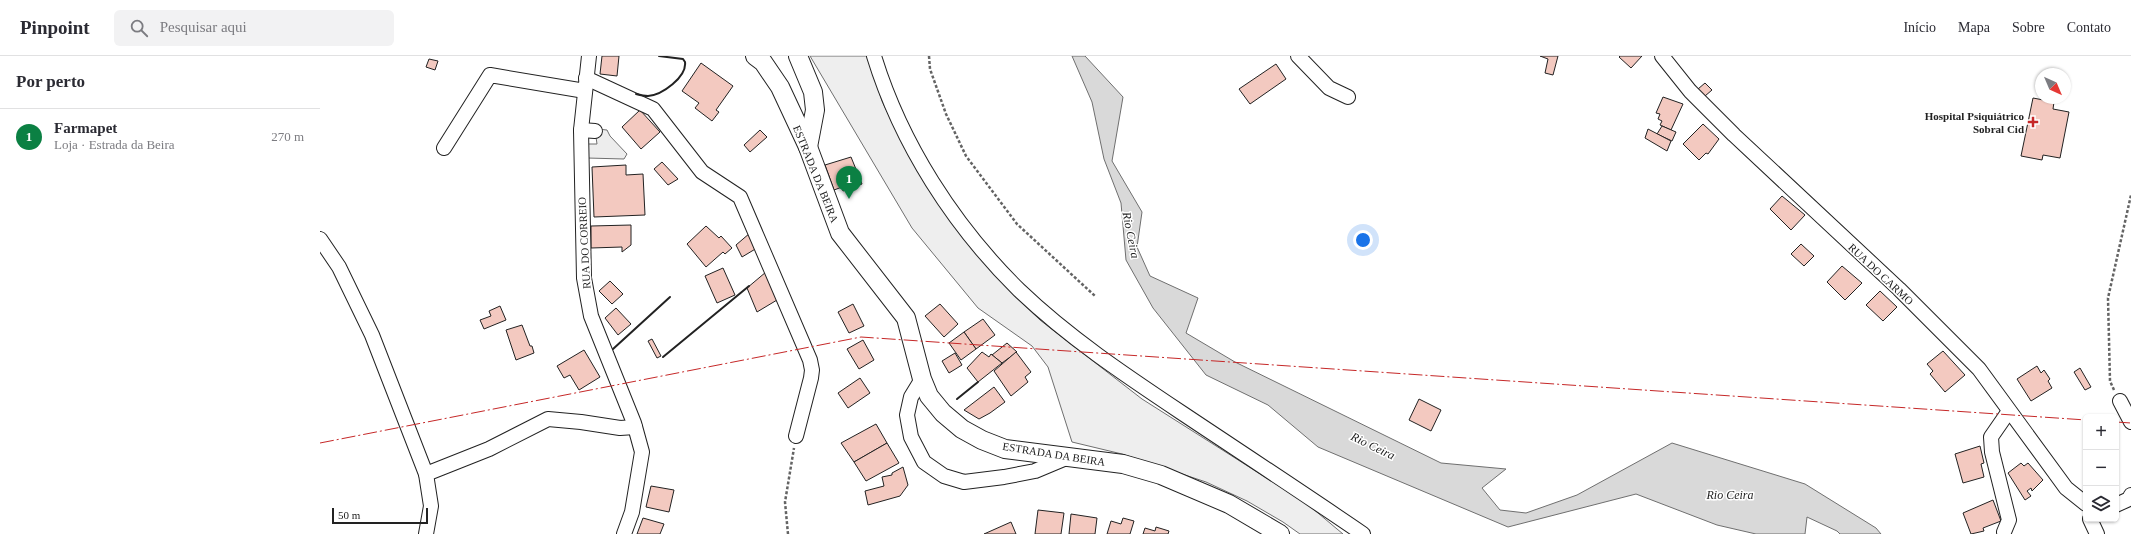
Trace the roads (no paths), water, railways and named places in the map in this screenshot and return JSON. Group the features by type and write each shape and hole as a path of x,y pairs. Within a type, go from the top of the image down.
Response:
{"main road":[{"name":"ESTRADA DA BEIRA","path":"755,56 763,62 780,87 808,147 840,233 906,318 922,380 929,396 943,413 962,429 982,440 1005,449 1066,458 1123,464 1161,475 1229,504 1280,534"},
{"path":"798,56 809,78 813,92 815,110 808,147"},
{"path":"787,103 801,109 815,110"}],"street":[{"name":"RUA DO CORREIO","path":"589,56 586,85 588,131 584,278 590,308 634,425 642,452 632,512 624,534"},
{"path":"874,56 893,107 924,167 966,229 1020,291 1060,326 1106,361 1363,534"},
{"path":"1298,56 1329,88 1348,97"},
{"name":"RUA DO CARMO","path":"1662,56 1690,91 1734,135 1899,290 1979,369 2066,488 2083,503"},
{"path":"444,148 490,75 586,85 653,109 702,172 740,197 810,360 812,370 811,378 796,436"},
{"path":"320,239 339,267 372,335 426,474 431,506 426,534"},
{"path":"922,380 911,397 907,415 911,437 924,462 944,476 964,482 1004,477 1035,471 1066,458"},
{"path":"2120,401 2131,422"},
{"path":"2004,532 2009,520 1992,452 1991,437 2009,411"},
{"path":"426,474 489,449 548,419 620,428 634,425"},
{"path":"2119,504 2129,499 2131,495"},
{"path":"2091,522 2097,534"}],"water":[{"name":"Rio Ceira","path":"1072,56 1085,56 1123,97 1112,161 1142,212 1137,247 1150,276 1198,298 1186,333 1235,362 1441,463 1506,469 1482,488 1500,510 1526,513 1577,495 1672,443 1805,484 1876,528 1881,534 1840,534 1837,531 1807,517 1805,534 1756,534 1717,525 1636,494 1508,527 1318,447 1268,405 1206,375 1153,308 1126,260 1121,203 1104,159 1092,102"}],"place":[{"name":"Hospital Psiquiátrico Sobral Cid","path":"2033,122"},
{"name":"Farmapet","path":"849,199"}]}
